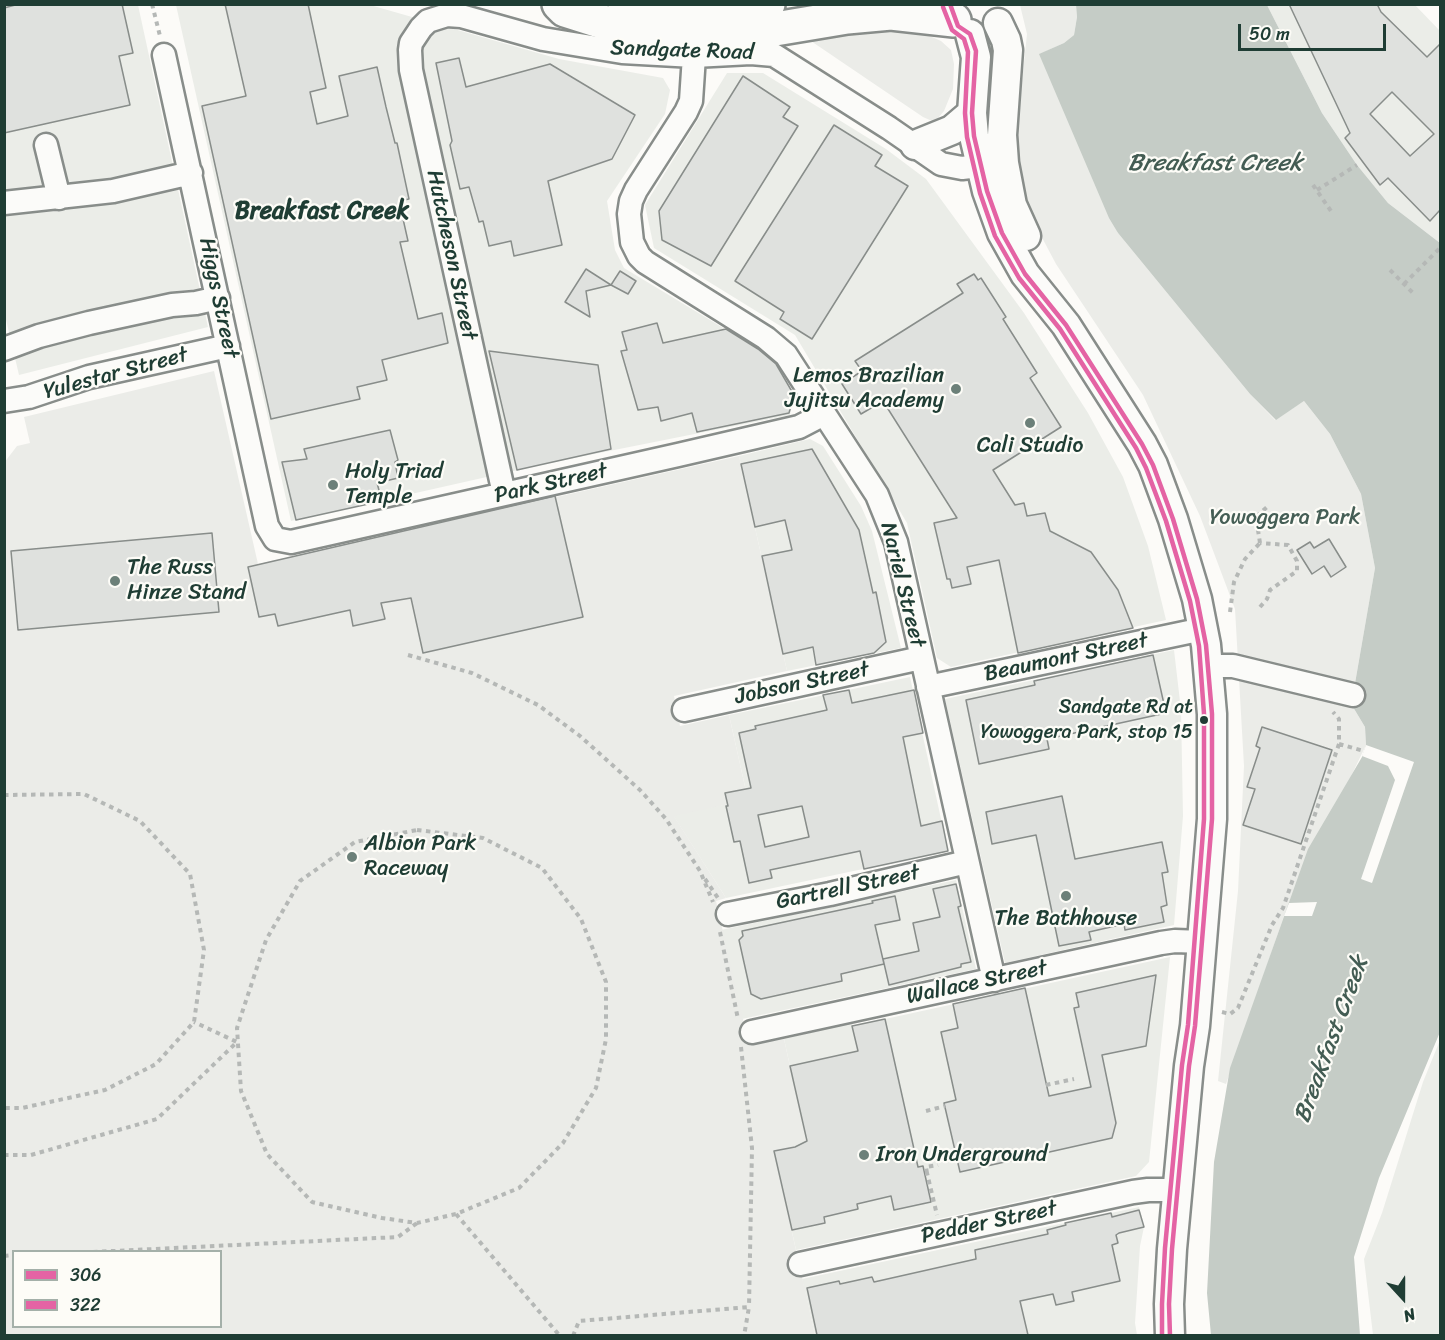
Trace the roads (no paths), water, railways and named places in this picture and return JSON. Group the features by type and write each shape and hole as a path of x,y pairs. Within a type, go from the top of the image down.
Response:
{"highway":[{"path":"559,4 565,10 606,23 686,33 764,31 847,17 891,13 958,19"},
{"path":"625,4 696,9 768,4"}],"main road":[{"path":"958,19 979,35 987,33 999,14"},
{"path":"999,14 1008,50 1002,135 992,165 992,206 1002,233 1025,274 1066,325 1153,465 1197,599 1208,666 1214,763 1212,819 1169,1293 1170,1335"},
{"path":"958,19 976,57 972,113 992,165"},
{"path":"915,145 952,130 972,113"}],"street":[{"name":"Sandgate Road","path":"428,21 440,16 454,15 513,32 582,46 655,54 694,56 751,53 774,56 935,160 948,166 992,165"},
{"name":"Hutcheson Street","path":"428,21 411,43 411,70 504,494"},
{"name":"Higgs Street","path":"164,55 267,526 275,539"},
{"name":"Nariel Street","path":"694,56 691,101 631,201 629,214 634,249 645,262 776,345 786,355 877,495 896,542 994,980"},
{"path":"46,145 59,198"},
{"path":"4,203 113,191 191,173"},
{"path":"4,349 39,336 89,323 172,305 218,298"},
{"name":"Yulestar Street","path":"4,401 29,397 89,377 228,346"},
{"name":"Park Street","path":"275,539 291,542 800,427 825,414"},
{"name":"Beaumont Street","path":"928,687 1203,629"},
{"name":"Jobson Street","path":"684,710 921,658"},
{"path":"1208,666 1233,666 1353,695"},
{"name":"Gartrell Street","path":"720,912 830,894 967,862"},
{"name":"Wallace Street","path":"743,1032 1161,943 1202,942"},
{"name":"Pedder Street","path":"800,1264 1133,1192 1178,1190"}],"water":[{"name":"Breakfast Creek","path":"1076,5 1267,5 1322,113 1357,165 1388,203 1440,243 1440,1032 1379,1178 1354,1257 1360,1335 1211,1335 1207,1293 1214,1162 1230,1068 1308,849 1362,757 1366,745 1365,727 1353,707 1353,695 1375,568 1361,494 1330,434 1304,401 1276,420 1250,394 1118,233 1109,218 1039,54 1064,43 1074,35"}],"place":[{"name":"Lemos Brazilian Jujitsu Academy","path":"956,389"},
{"name":"Cali Studio","path":"1030,423"},
{"name":"Holy Triad Temple","path":"333,485"},
{"name":"The Russ Hinze Stand","path":"115,581"},
{"name":"Sandgate Rd at Yowoggera Park, stop 15","path":"1204,720"},
{"name":"Albion Park Raceway","path":"352,857"},
{"name":"The Bathhouse","path":"1066,896"},
{"name":"Iron Underground","path":"864,1155"}],"district":[{"name":"Breakfast Creek","path":"322,212"}],"park label":[{"name":"Yowoggera Park","path":"1285,518"}]}
